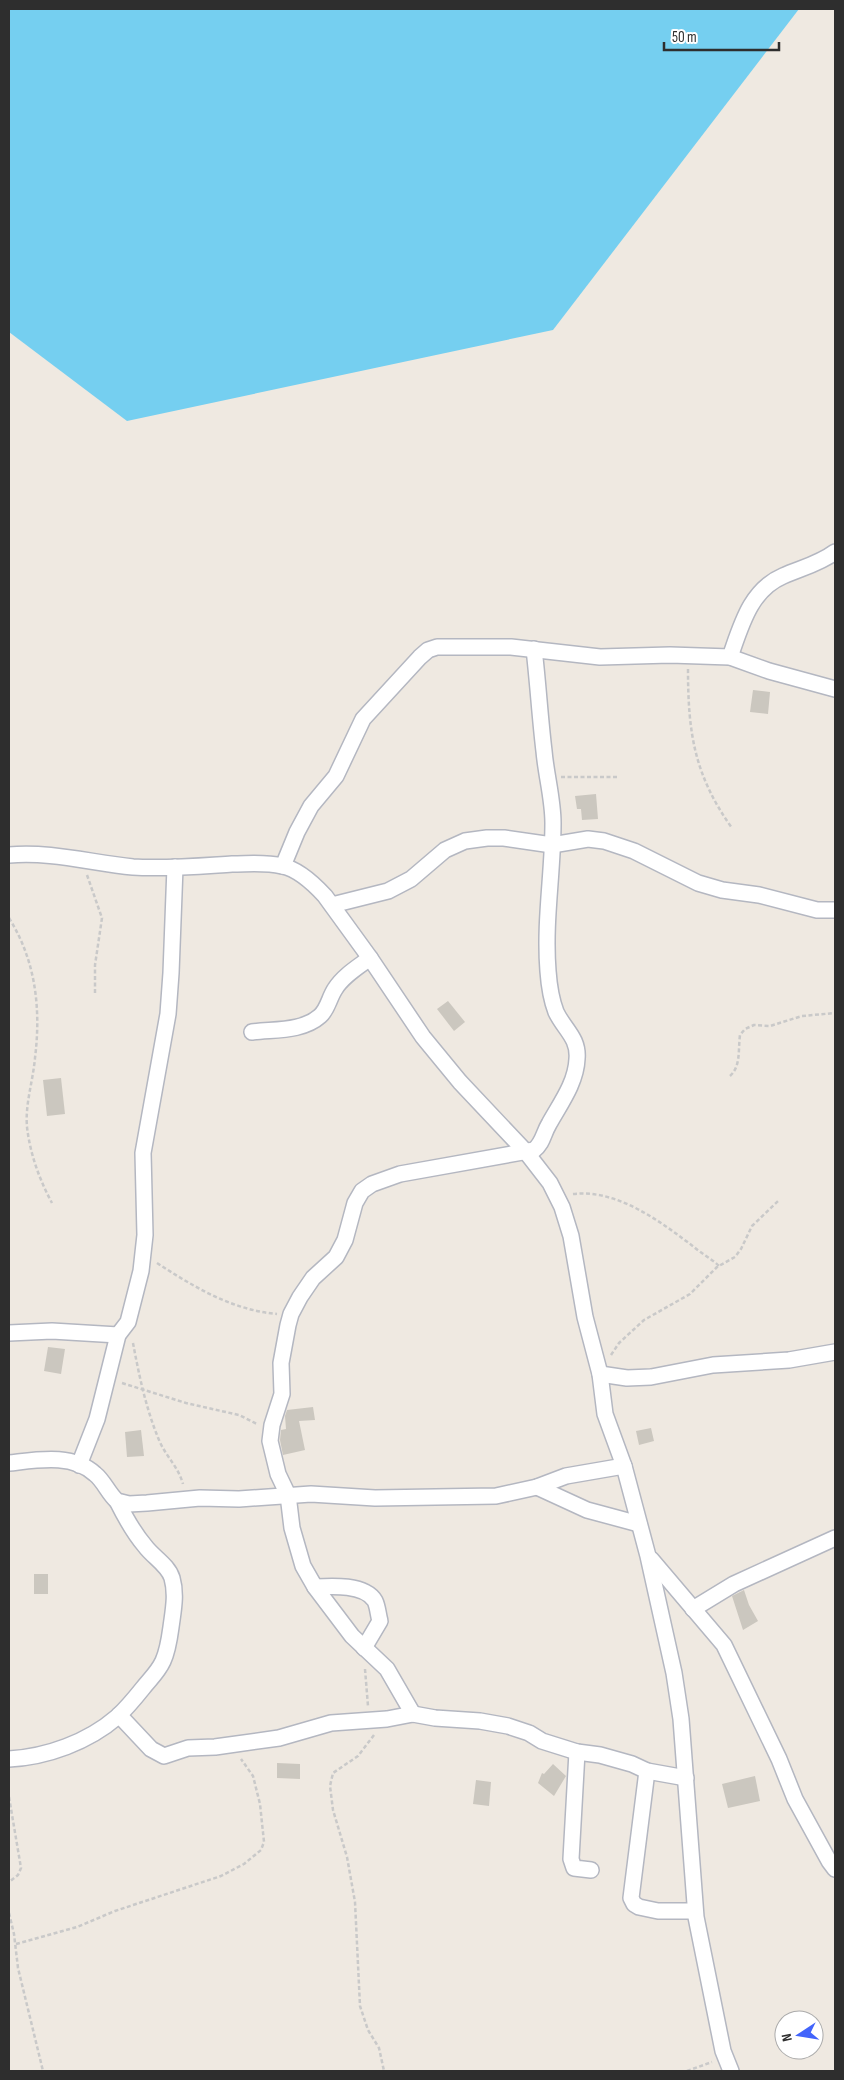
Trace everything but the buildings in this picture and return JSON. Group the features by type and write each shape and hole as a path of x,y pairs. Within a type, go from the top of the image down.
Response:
{"street":[{"path":"730,657 742,623 756,595 767,584 783,575 804,569 835,552"},
{"path":"283,866 297,832 311,806 336,776 363,719 420,657 428,650 437,647 534,649 600,657 730,657 769,671 835,688"},
{"path":"414,1714 386,1669 352,1636 315,1588 303,1566 292,1528 288,1495 278,1474 271,1450 270,1434 282,1394 282,1358 291,1314 312,1278 336,1257 344,1240 355,1203 362,1192 372,1184 400,1174 526,1152 536,1148 543,1140 550,1123 565,1098 577,1062 575,1040 560,1020 550,986 547,917 552,870 553,816 547,780 534,649"},
{"path":"332,905 388,891 410,879 445,850 466,841 504,838 552,845 588,839 604,841 634,851 698,883 722,890 759,895 816,910 835,910"},
{"path":"9,855 24,854 81,859 134,867 260,863 283,866 316,886 332,905 370,958 402,1008 440,1058 526,1152 550,1183 562,1207 571,1236 585,1317 604,1375 605,1414 624,1466 648,1556 674,1672 681,1719 695,1911 728,2064"},
{"path":"79,1465 93,1433 118,1335 128,1322 143,1255 143,1153 168,1014 175,867"},
{"path":"252,1032 300,1027 321,1016 334,990 370,958"},
{"path":"9,1333 52,1331 118,1335"},
{"path":"604,1375 627,1378 651,1377 713,1365 789,1360 835,1352"},
{"path":"9,1464 52,1459 69,1461 94,1473 116,1501 132,1530 170,1574 175,1592 164,1660 158,1672 119,1715 81,1739 58,1750 28,1758 9,1759"},
{"path":"116,1501 129,1504 190,1499 239,1499 288,1495 340,1495 376,1498 496,1496 537,1487 566,1476 624,1466"},
{"path":"537,1487 587,1510 639,1524"},
{"path":"693,1609 734,1584 835,1538"},
{"path":"648,1556 724,1645 779,1759 795,1799 828,1845 835,1870"},
{"path":"315,1588 326,1586 361,1590 374,1601 380,1621 366,1649"},
{"path":"119,1715 151,1749 161,1755 173,1754 188,1748 215,1747 279,1738 331,1723 414,1714 508,1726 529,1733 542,1741 577,1752 615,1758 647,1771 686,1778"},
{"path":"577,1752 571,1859 574,1868 591,1870"},
{"path":"647,1771 631,1898 634,1904 646,1909 695,1911"}],"path":[{"path":"688,656 689,702 695,756 718,807 732,828"},
{"path":"547,780 565,776 618,777"},
{"path":"81,859 102,918 95,965 95,993"},
{"path":"9,918 26,951 34,980 37,1008 36,1058 28,1106 27,1125 36,1169 52,1203"},
{"path":"730,1076 735,1072 738,1065 740,1035 748,1027 776,1025 802,1016 835,1013"},
{"path":"556,1197 575,1193 592,1194 622,1203 656,1219 720,1266"},
{"path":"604,1375 612,1352 619,1343 644,1320 690,1294 720,1266 739,1253 752,1226 778,1202"},
{"path":"143,1255 221,1300 262,1313 291,1314"},
{"path":"128,1322 144,1390 159,1441 178,1469 190,1499"},
{"path":"108,1380 239,1415 257,1424 270,1434"},
{"path":"366,1649 365,1664 369,1719"},
{"path":"384,2071 379,2048 368,2030 360,2006 355,1902 347,1857 333,1810 330,1786 333,1773 358,1756 387,1718"},
{"path":"16,1944 77,1927 115,1911 221,1876 244,1864 261,1850 264,1842 260,1804 252,1776 240,1757 235,1744"},
{"path":"9,1797 21,1868 18,1875 9,1882"},
{"path":"9,1913 16,1944 18,1968 43,2071"},
{"path":"688,2071 728,2064"}],"water":[{"path":"9,9 799,9 553,330 127,421 9,332"}]}
